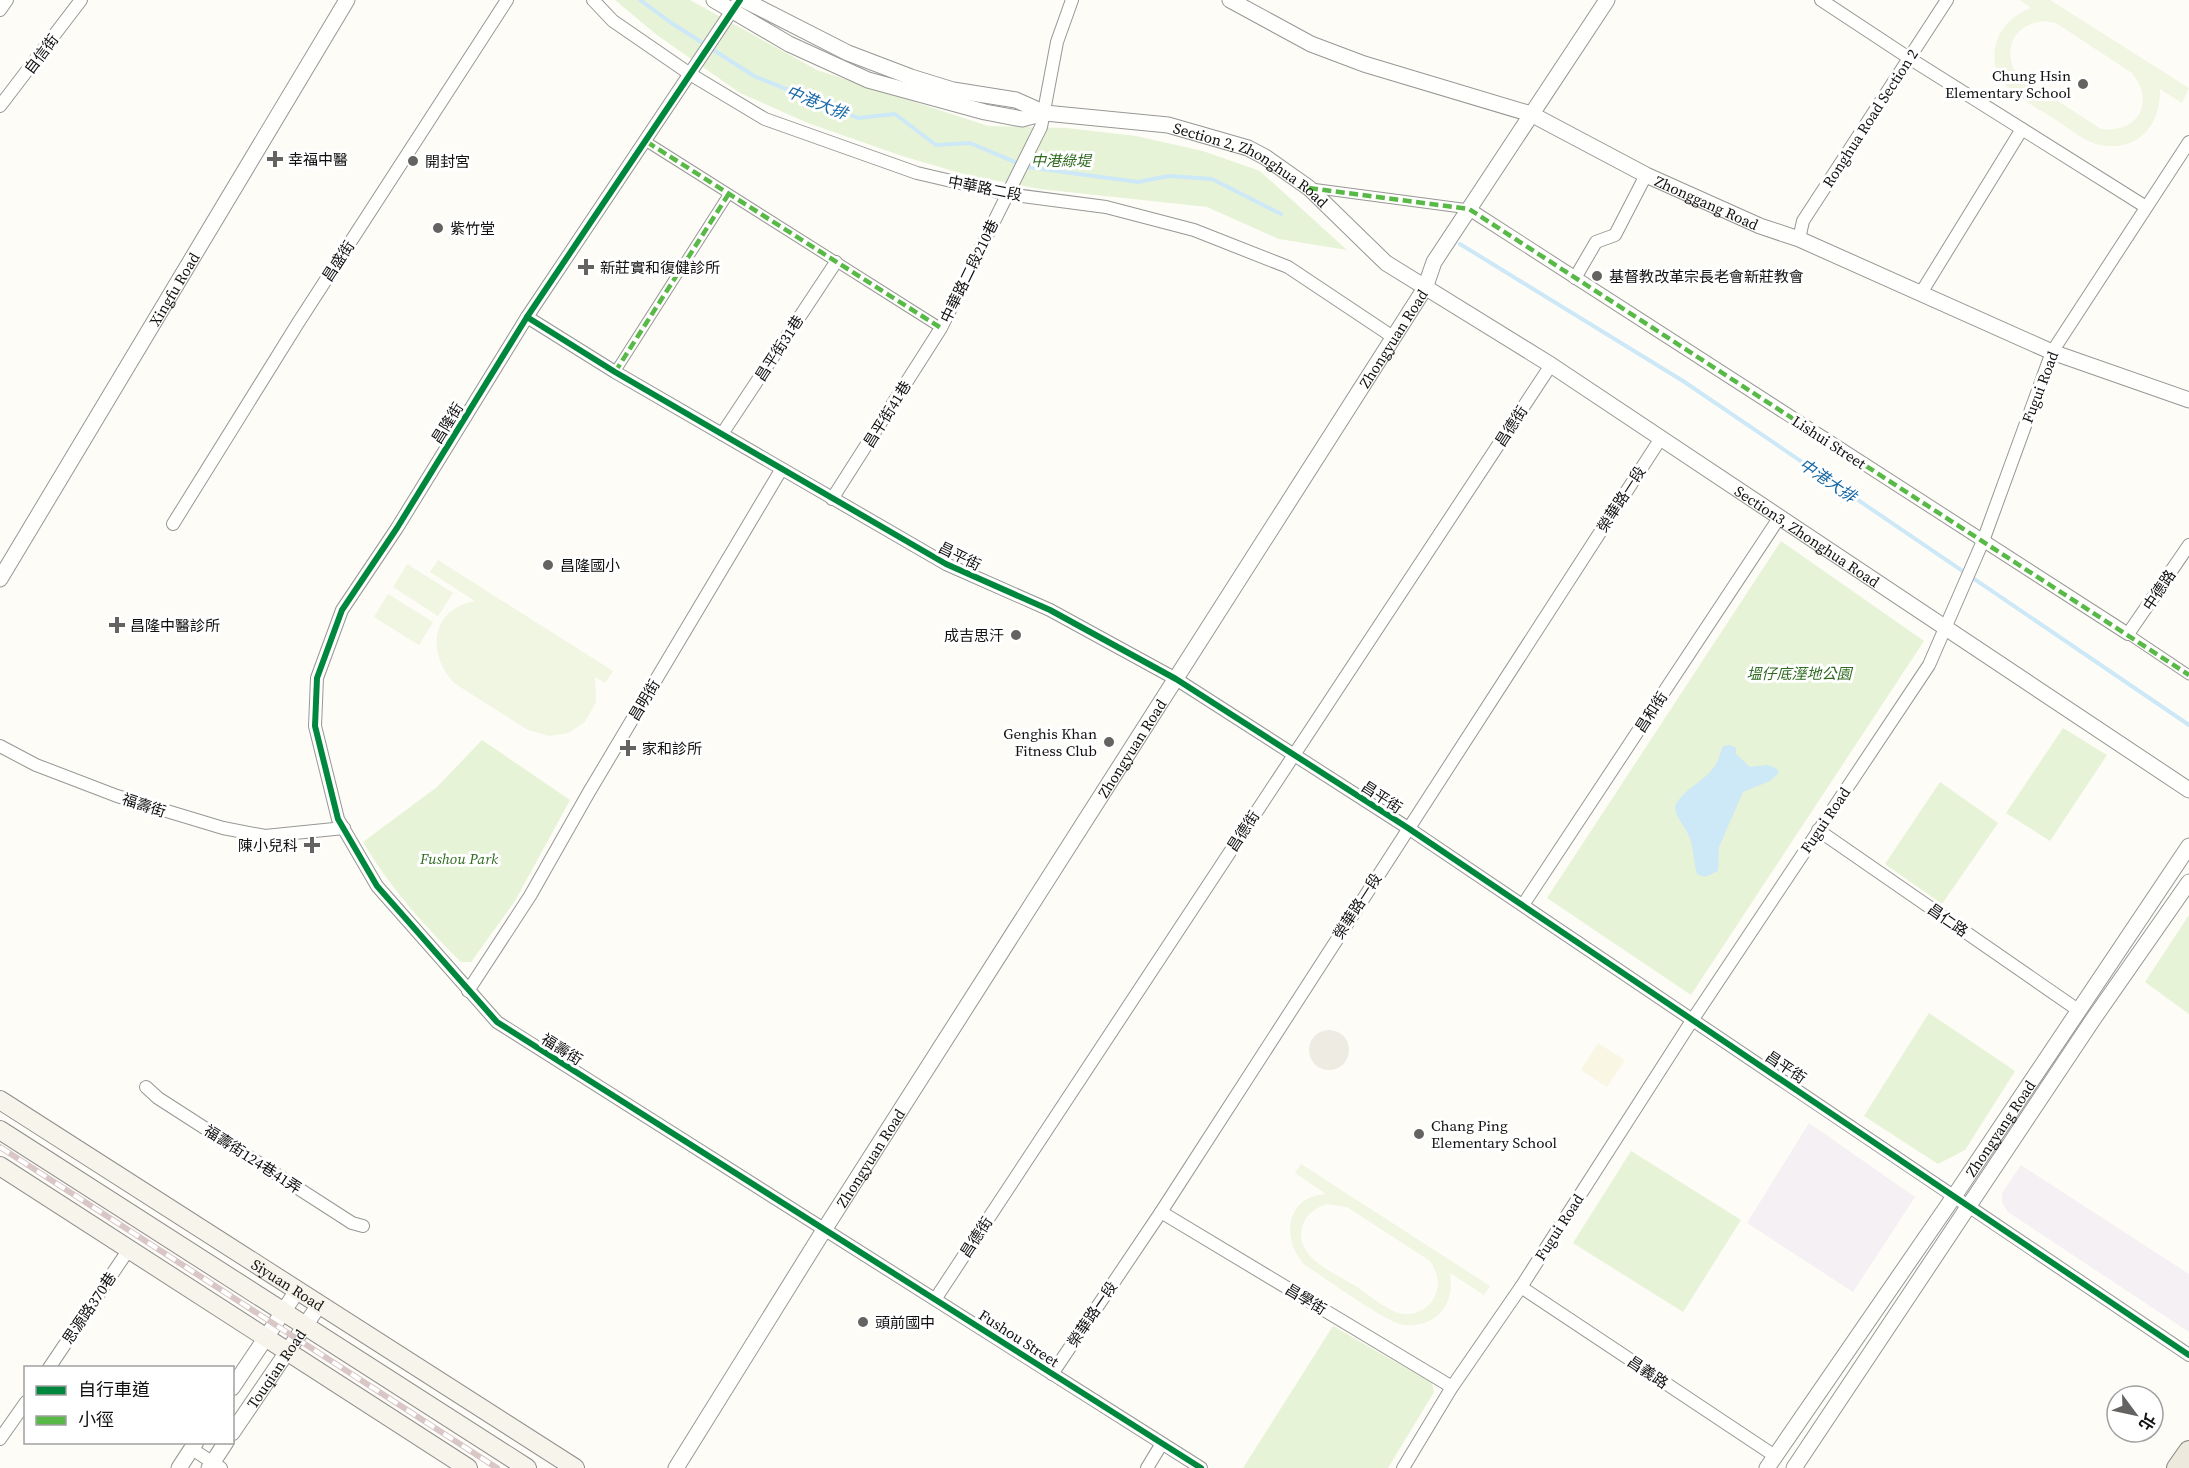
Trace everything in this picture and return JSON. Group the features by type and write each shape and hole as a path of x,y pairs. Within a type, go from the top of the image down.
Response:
{"main road":[{"name":"Siyuan Road","path":"0,1101 575,1468"},
{"name":"Siyuan Road","path":"0,1130 527,1468"},
{"path":"0,1166 468,1468"},
{"path":"2177,1468 2189,1450"}],"street":[{"path":"0,10 7,0"},
{"name":"Xingfu Road","path":"0,579 347,0"},
{"name":"昌盛街","path":"173,524 298,323 507,0"},
{"name":"中華路二段","path":"593,0 613,21 690,75 765,119 917,173 1007,194 1106,207 1194,230 1262,255 1287,267 1393,337"},
{"name":"Section 2, Zhonghua Road","path":"714,0 739,4 848,53 953,90 1016,100 1043,120 1168,124 1248,148 1309,188 1386,263 1425,288"},
{"name":"中華路二段210巷","path":"941,328 1043,120 1057,42 1072,0"},
{"name":"Zhonggang Road","path":"1230,0 1311,44 1354,60 1532,114 1646,175 1760,226 1799,238 2052,352 2189,400"},
{"name":"Zhongyuan Road","path":"676,1468 824,1230 1425,288 1434,262 1607,0"},
{"path":"1821,0 2146,207"},
{"name":"Ronghua Road Section 2","path":"1799,238 1803,221 1947,0"},
{"name":"自信街","path":"0,106 78,1"},
{"name":"昌隆街","path":"344,828 338,819 315,726 317,678 342,610 397,528 527,317 739,4"},
{"path":"1921,293 2022,129"},
{"path":"647,142 941,328"},
{"name":"Fugui Road","path":"1403,1468 1452,1387 1521,1287 1693,1019 1929,665 1983,541 2052,352 2189,142"},
{"path":"1575,278 1596,242 1616,235 1646,175"},
{"path":"1309,188 1466,213"},
{"path":"615,372 728,195"},
{"name":"Lishui Street","path":"1466,213 1575,278 2189,675"},
{"name":"昌平街31巷","path":"722,434 836,262"},
{"name":"Section3, Zhonghua Road","path":"1425,288 1551,365 2189,790"},
{"name":"昌平街","path":"527,317 781,470 946,564 1050,610 1176,679 1408,828 2189,1355"},
{"name":"昌平街41巷","path":"832,499 941,328"},
{"name":"昌德街","path":"936,1298 1551,365"},
{"name":"榮華路一段","path":"1052,1374 1161,1212 1661,438"},
{"name":"昌明街","path":"468,992 530,896 589,792 781,470"},
{"name":"昌和街","path":"1523,905 1779,518"},
{"name":"中德路","path":"2128,634 2189,545"},
{"name":"福壽街","path":"0,746 36,765 117,796 223,828 265,836 344,828 377,886 468,992 497,1022 824,1230"},
{"name":"昌仁路","path":"1818,830 2078,1010"},
{"name":"Zhongyang Road","path":"1771,1462 1955,1195 2189,846"},
{"name":"Zhongyang Road","path":"1794,1468 2092,1021 2189,882"},
{"name":"福壽街124巷41弄","path":"146,1087 158,1098 352,1223 363,1226"},
{"name":"昌學街","path":"1161,1212 1452,1387"},
{"name":"Fushou Street","path":"824,1230 936,1298 1161,1445 1201,1468"},
{"name":"思源路370巷","path":"50,1366 129,1249"},
{"name":"昌義路","path":"1521,1287 1771,1462"},
{"name":"Touqian Road","path":"234,1385 297,1291"},
{"name":"Touqian Road","path":"234,1430 319,1305"},
{"path":"0,1439 24,1405"},
{"path":"179,1468 194,1446 214,1466 225,1444"},
{"path":"1146,1468 1161,1445"}],"shaded area":[{"path":"1329,1030 1337,1031 1343,1036 1348,1042 1348,1058 1343,1064 1337,1069 1329,1070 1321,1069 1315,1064 1310,1058 1309,1050 1310,1042 1315,1036 1321,1031"},
{"path":"1598,1043 1625,1060 1607,1087 1581,1070"},
{"path":"1809,1123 1915,1197 1853,1292 1747,1223"},
{"path":"2021,1165 2189,1274 2189,1332 2008,1212 2002,1202 2002,1193"}],"green space":[{"name":"中港綠堤","path":"615,0 690,0 817,70 988,126 1067,128 1136,136 1203,151 1260,171 1347,250 1279,239 1207,207 1040,189 967,175 902,156 808,123 740,93 657,35"},
{"path":"2020,0 2050,0 2189,88 2182,103 2160,89 2159,103 2151,126 2134,141 2123,145 2096,144 2080,136 2016,94 2005,84 1998,73 1995,50 2003,29 2020,13 2031,8","holes":["2044,21 2056,23 2132,73 2139,84 2142,95 2139,114 2133,121 2114,129 2101,129 2016,74 2010,55 2018,32 2034,23"]},
{"name":"塭仔底溼地公園","path":"1781,541 1924,641 1691,995 1547,898"},
{"path":"438,560 613,671 605,683 595,677 596,702 585,722 568,733 549,736 528,730 454,683 439,659 438,634 449,613 475,601 430,572"},
{"path":"407,564 453,593 438,616 393,587"},
{"path":"388,594 433,622 419,645 374,617"},
{"path":"2063,728 2107,755 2050,841 2006,813"},
{"name":"Fushou Park","path":"482,740 570,800 515,901 471,962 461,962 408,905 363,842 437,787"},
{"path":"1940,782 1998,823 1942,904 1885,864"},
{"path":"2189,915 2189,1014 2145,982"},
{"path":"1929,1013 2015,1071 1965,1150 1938,1164 1864,1116"},
{"path":"1631,1151 1741,1220 1683,1312 1573,1243"},
{"path":"1301,1164 1490,1286 1484,1295 1450,1273 1449,1298 1441,1312 1433,1319 1419,1324 1403,1325 1382,1316 1305,1265 1297,1255 1290,1232 1295,1210 1302,1202 1326,1194 1295,1173","holes":["1327,1204 1347,1207 1430,1261 1436,1273 1438,1287 1433,1300 1427,1307 1410,1314 1393,1311 1319,1264 1304,1248 1301,1239 1303,1223 1314,1210"]},
{"path":"1333,1326 1432,1383 1434,1392 1388,1468 1243,1468"}],"water":[{"path":"1730,745 1736,748 1736,754 1750,767 1767,765 1776,768 1779,773 1770,781 1743,792 1719,847 1718,871 1705,877 1697,874 1691,842 1675,806 1684,794 1712,770 1723,746"}],"waterway":[{"name":"中港大排","path":"640,0 754,76 858,118 895,114 936,145 970,143 1027,167 1138,182 1169,176 1212,179 1281,214"},
{"name":"中港大排","path":"1460,244 1683,381 2189,725"}],"railway":[{"path":"0,1147 497,1468"}],"marked path":[{"path":"647,142 941,328"},
{"path":"1309,188 1469,209 2189,675"},
{"path":"615,372 728,195"}],"cycle path":[{"path":"740,0 527,317 397,528 342,610 317,678 315,726 338,819 377,886 497,1022 1201,1468"},
{"path":"527,317 615,372 946,564 1050,610 1176,679 1408,828 2189,1355"}],"place":[{"name":"Chung Hsin Elementary School","path":"2083,84"},
{"name":"幸福中醫","path":"275,159"},
{"name":"開封宮","path":"413,161"},
{"name":"紫竹堂","path":"438,228"},
{"name":"新莊實和復健診所","path":"586,267"},
{"name":"基督教改革宗長老會新莊教會","path":"1597,276"},
{"name":"昌隆國小","path":"548,565"},
{"name":"昌隆中醫診所","path":"117,625"},
{"name":"成吉思汗","path":"1016,635"},
{"name":"Genghis Khan Fitness Club","path":"1109,742"},
{"name":"家和診所","path":"628,748"},
{"name":"陳小兒科","path":"312,845"},
{"name":"Chang Ping Elementary School","path":"1419,1134"},
{"name":"頭前國中","path":"863,1322"}]}
